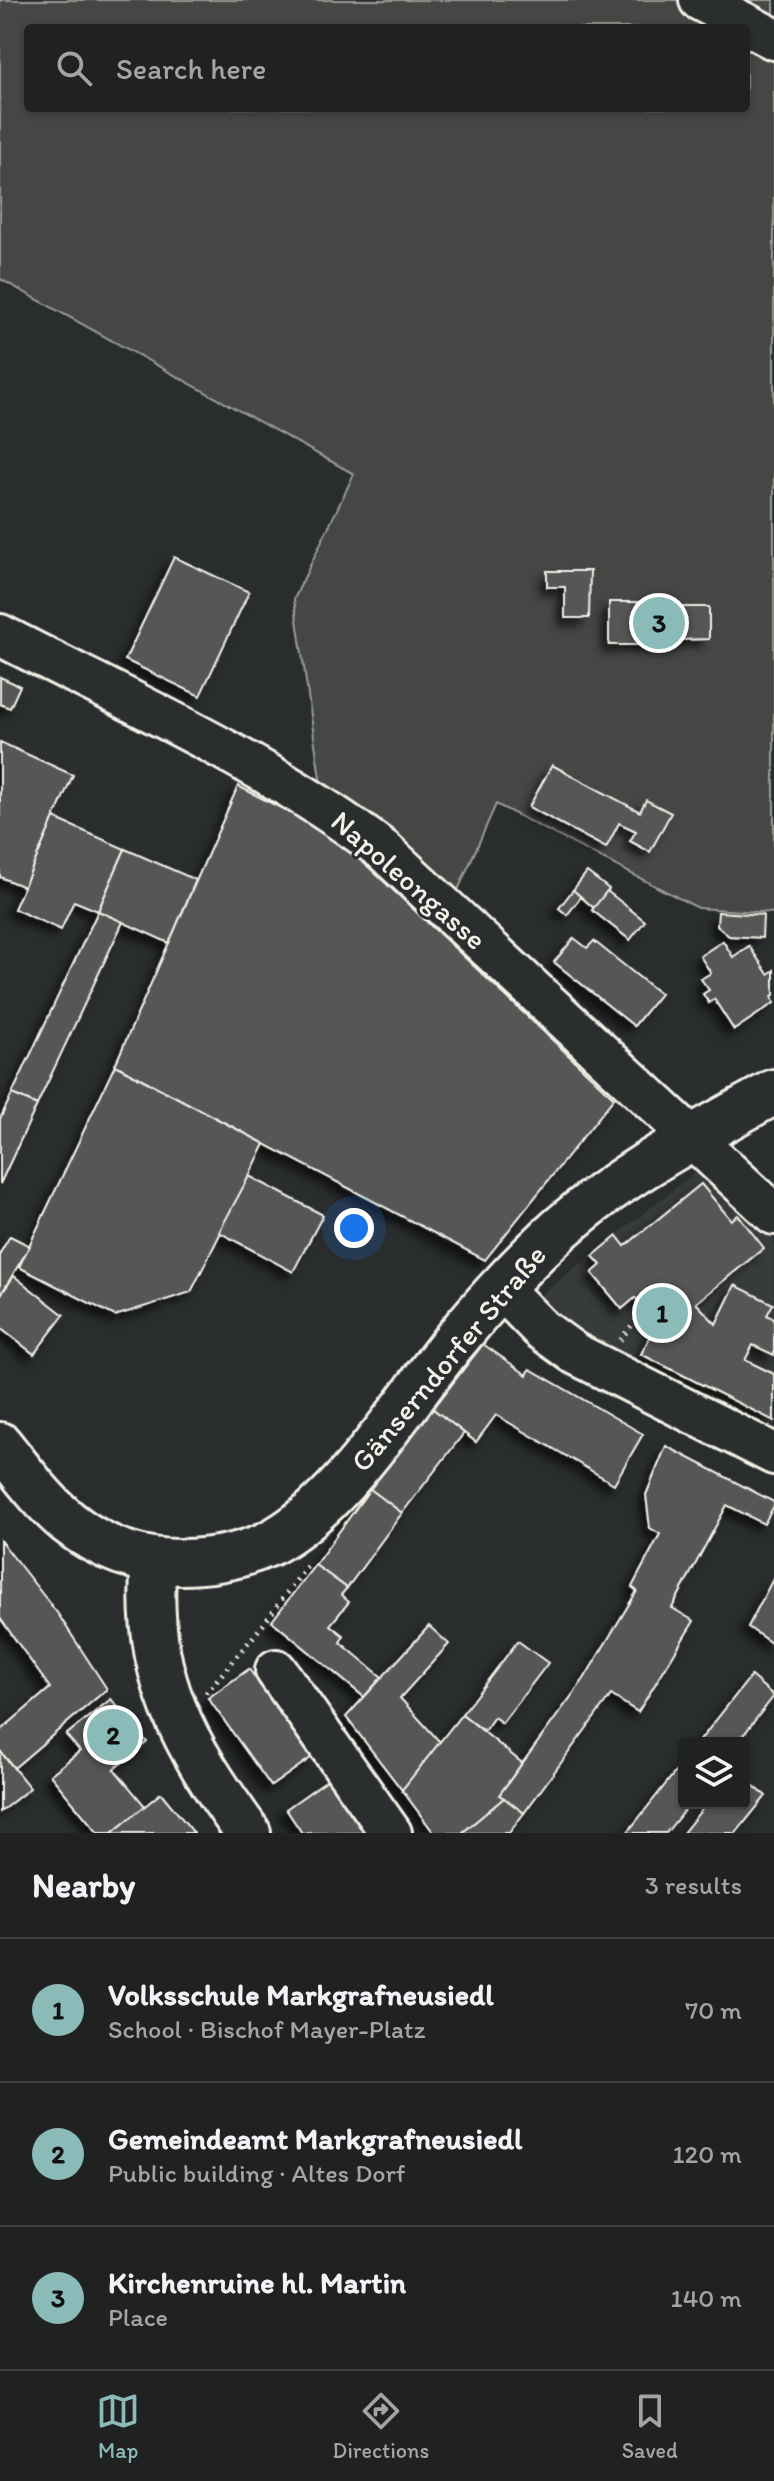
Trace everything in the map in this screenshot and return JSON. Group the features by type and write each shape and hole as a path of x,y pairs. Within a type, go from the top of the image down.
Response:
{"main road":[{"name":"Gänserndorfer Straße","path":"0,1445 67,1521 95,1541 123,1553 154,1562 192,1562 232,1556 269,1543 304,1519 336,1490 370,1452 452,1344 551,1237 580,1212 650,1162 774,1092"},
{"path":"154,1562 152,1620 156,1655 171,1704 219,1793 248,1833"}],"street":[{"path":"700,0 746,24"},
{"path":"750,26 774,39"},
{"name":"Napoleongasse","path":"0,635 244,762 337,815 383,850 774,1214"},
{"path":"501,1288 541,1329 574,1353 774,1454"},
{"path":"276,1670 391,1833"}],"shaded area":[{"path":"0,0 774,0 774,913 698,908 496,804 454,899 321,785 294,599 354,474 0,279"},
{"path":"698,1170 774,1239 774,1437 564,1328 536,1299"}],"building":[{"path":"174,557 249,592 200,696 125,660"},
{"path":"547,571 590,571 589,618 565,618 565,587 547,587"},
{"path":"609,602 678,602 679,607 709,607 709,639 679,640 679,645 609,645"},
{"path":"0,677 20,686 10,708 0,704"},
{"path":"0,742 73,775 24,887 0,877"},
{"path":"552,765 640,812 646,800 671,813 650,852 630,841 636,831 619,823 606,848 529,807"},
{"path":"238,786 314,825 360,859 614,1098 485,1260 115,1065"},
{"path":"54,818 125,849 98,911 74,901 61,930 14,909"},
{"path":"125,849 196,880 169,943 98,911"},
{"path":"587,872 609,889 594,908 573,890"},
{"path":"573,890 581,897 567,915 559,908"},
{"path":"607,891 645,921 630,940 592,910"},
{"path":"98,911 123,922 37,1105 12,1094"},
{"path":"718,912 763,915 762,938 729,936 717,926"},
{"path":"574,938 587,948 594,941 660,994 634,1026 554,962"},
{"path":"723,941 733,957 749,946 768,974 774,970 774,1003 734,1030 714,999 709,1003 703,994 709,990 701,979 711,973 700,956"},
{"path":"115,1065 265,1144 191,1292 115,1316 19,1267"},
{"path":"12,1094 37,1105 0,1184 0,1119"},
{"path":"249,1176 323,1215 293,1272 219,1232"},
{"path":"701,1184 731,1220 738,1215 764,1248 696,1303 716,1324 735,1285 773,1304 767,1315 774,1319 774,1355 753,1345 745,1360 774,1374 774,1421 641,1354 663,1313 635,1298 622,1309 592,1273 601,1265 593,1256 617,1236 625,1246"},
{"path":"10,1236 30,1246 0,1296 0,1253"},
{"path":"14,1276 64,1315 34,1354 0,1328 0,1296"},
{"path":"483,1344 527,1375 530,1369 643,1434 614,1484 496,1415 476,1442 433,1409"},
{"path":"433,1409 464,1433 402,1513 370,1489"},
{"path":"666,1446 774,1502 774,1506 764,1524 727,1505 672,1608 694,1621 638,1712 611,1695 524,1813 499,1795 584,1679 637,1591 632,1587 660,1534 650,1528 646,1495"},
{"path":"370,1489 402,1513 347,1588 315,1565"},
{"path":"0,1540 58,1614 107,1689 14,1768 0,1751 0,1731 50,1688 0,1618"},
{"path":"315,1565 347,1588 341,1595 349,1602 330,1625 344,1636 340,1642 382,1677 364,1697 272,1621"},
{"path":"774,1577 774,1645 748,1627"},
{"path":"429,1626 449,1644 400,1698 440,1742 402,1790 346,1717"},
{"path":"518,1641 548,1663 502,1723 494,1717 484,1731 462,1714"},
{"path":"249,1669 312,1757 271,1786 208,1698"},
{"path":"751,1676 774,1696 742,1737 703,1737"},
{"path":"111,1699 147,1742 114,1769 145,1806 112,1833 98,1833 50,1775 80,1751 66,1735"},
{"path":"462,1714 522,1763 499,1795 504,1798 462,1833 434,1833 402,1790"},
{"path":"0,1751 30,1788 0,1812"},
{"path":"678,1769 678,1809 685,1809 666,1833 627,1833"},
{"path":"330,1778 369,1833 302,1833 286,1809"},
{"path":"750,1783 766,1796 736,1833 683,1833 702,1809 750,1809"},
{"path":"161,1793 194,1833 112,1833 145,1806"},
{"path":"504,1798 524,1813 509,1833 462,1833"}],"place":[{"name":"Kirchenruine hl. Martin","path":"659,623"},
{"name":"Volksschule Markgrafneusiedl","path":"662,1313"},
{"name":"Gemeindeamt Markgrafneusiedl","path":"113,1735"}]}
